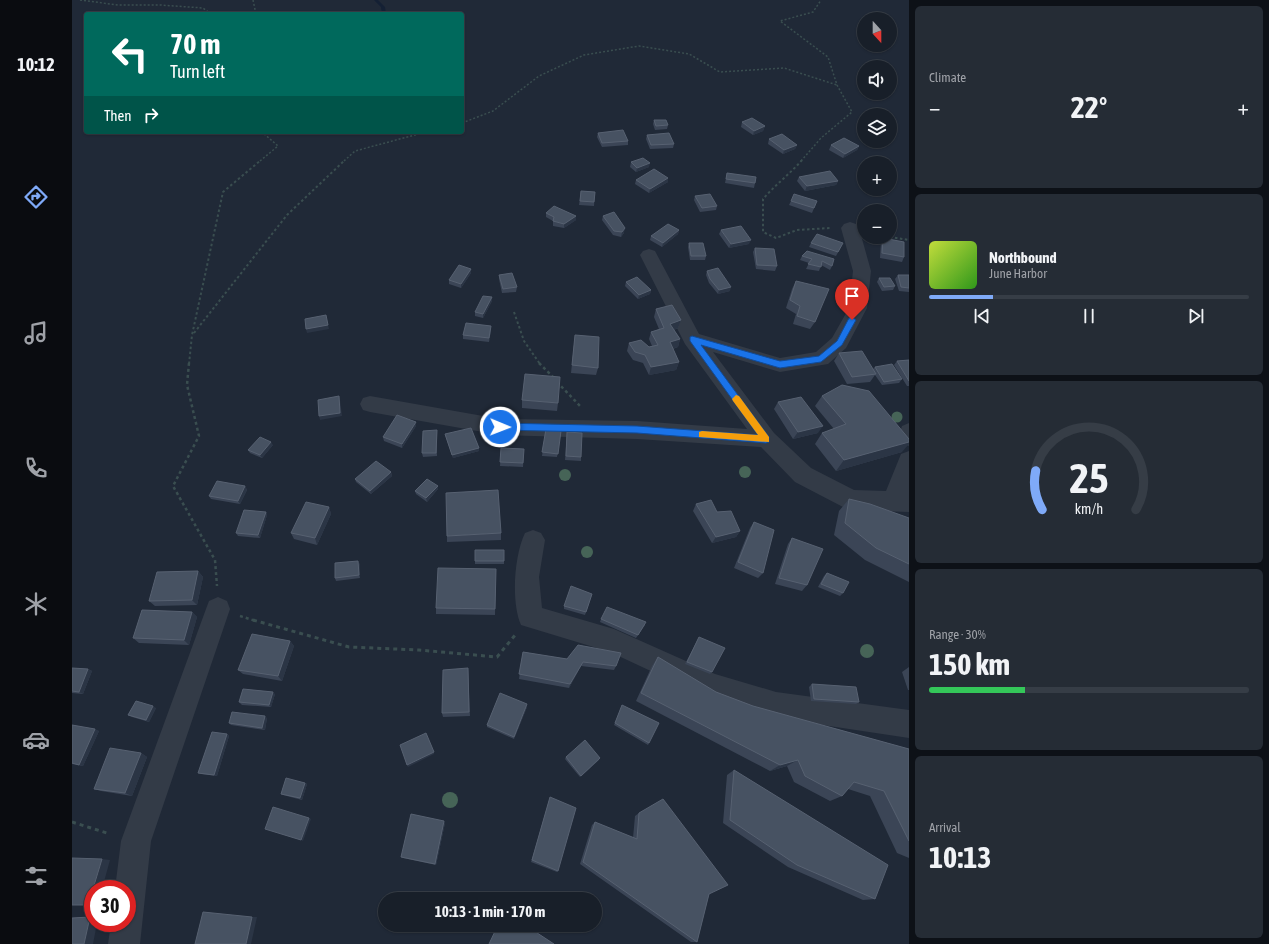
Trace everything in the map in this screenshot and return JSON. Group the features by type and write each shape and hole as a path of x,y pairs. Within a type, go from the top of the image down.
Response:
{"street":[{"path":"692,339 780,364 821,359 839,343 858,308 862,271 850,228"},
{"path":"649,255 692,339 766,440 802,475 851,500 901,502 909,460"},
{"path":"370,404 500,427 637,430 766,440"},
{"path":"909,432 909,437"},
{"path":"533,540 527,577 530,616 614,641 713,687 776,705 909,724"},
{"path":"132,880 136,841 218,609"},
{"path":"124,944 125,932"}],"path":[{"path":"80,0 118,5 160,5 203,8 208,12"},
{"path":"253,0 256,12"},
{"path":"821,0 814,12 780,21 828,57 837,85 852,112 821,138 791,173 775,184 763,200 763,232 776,238 797,230 850,228"},
{"path":"464,122 493,111 539,76 584,55 639,46 689,54 720,72 784,68 837,85"},
{"path":"264,134 278,146 223,192 192,335 187,385 199,436 173,486 215,560 218,609 349,648 419,650 497,657 530,616"},
{"path":"192,335 287,215 355,151 419,134"},
{"path":"897,238 909,240"},
{"path":"514,312 518,330 530,355 602,429"},
{"path":"72,822 136,841"}],"building":[{"path":"752,118 765,126 754,131 742,122"},
{"path":"654,120 666,120 668,125 656,126"},
{"path":"623,130 628,141 602,143 598,133"},
{"path":"669,133 674,144 651,145 647,135"},
{"path":"782,134 797,145 784,150 769,139"},
{"path":"844,138 857,145 857,147 845,154 831,145"},
{"path":"643,158 650,163 637,168 631,162"},
{"path":"654,169 668,178 650,189 636,180"},
{"path":"830,171 838,181 807,186 799,177"},
{"path":"727,173 756,177 755,183 726,179"},
{"path":"581,191 595,192 594,202 580,201"},
{"path":"710,194 717,206 702,208 695,196"},
{"path":"794,194 817,201 814,208 791,201"},
{"path":"554,206 576,216 564,224 553,221 554,217 546,213"},
{"path":"614,212 625,228 622,232 614,231 603,216"},
{"path":"668,224 679,230 663,243 651,236"},
{"path":"741,226 751,240 731,244 721,230"},
{"path":"817,234 843,243 838,252 811,243"},
{"path":"897,241 904,242 904,257 882,253 883,244 897,244"},
{"path":"689,243 703,243 706,256 691,256"},
{"path":"755,248 774,249 777,266 757,265"},
{"path":"807,251 834,259 832,266 822,261 821,267 808,264 812,259 802,256"},
{"path":"459,265 471,269 461,284 449,280"},
{"path":"718,268 731,287 719,290 710,279 707,271"},
{"path":"512,273 517,287 503,289 499,275"},
{"path":"898,275 909,275 909,288 901,287"},
{"path":"637,277 651,290 639,295 626,282"},
{"path":"879,278 890,278 895,286 884,287"},
{"path":"796,281 829,289 815,322 797,316 800,306 790,300"},
{"path":"483,296 492,297 483,314 475,312"},
{"path":"672,305 681,320 670,324 680,339 670,342 679,362 651,367 645,355 635,352 629,343 641,340 649,347 658,345 651,332 664,328 656,309"},
{"path":"326,315 328,325 306,329 305,319"},
{"path":"466,323 491,326 489,338 463,335"},
{"path":"575,335 599,337 598,368 572,365"},
{"path":"862,351 876,374 852,377 839,353"},
{"path":"909,360 909,381 897,361"},
{"path":"892,364 902,379 884,382 875,367"},
{"path":"525,374 560,377 558,403 522,400"},
{"path":"842,385 869,391 909,439 909,442 844,460 822,433 846,424 822,396"},
{"path":"339,396 340,413 319,416 318,400"},
{"path":"801,397 823,426 798,432 778,402"},
{"path":"397,415 416,422 402,444 383,437"},
{"path":"471,428 479,448 452,455 445,434"},
{"path":"546,429 561,431 558,454 542,452"},
{"path":"437,430 436,453 422,453 423,431"},
{"path":"567,432 582,433 581,457 566,456"},
{"path":"260,437 271,442 260,455 248,450"},
{"path":"501,448 524,449 523,463 500,462"},
{"path":"376,461 391,472 370,491 355,479"},
{"path":"427,479 438,486 426,498 415,491"},
{"path":"217,481 245,486 238,501 209,496"},
{"path":"498,490 501,533 447,536 446,493"},
{"path":"849,499 870,504 909,518 909,564 876,548 845,523"},
{"path":"711,500 717,512 731,511 740,531 716,537 696,504"},
{"path":"306,502 329,507 315,538 291,533"},
{"path":"244,510 266,512 258,535 236,533"},
{"path":"754,522 774,530 763,573 738,562"},
{"path":"792,538 823,549 807,585 779,578"},
{"path":"475,550 504,550 504,561 475,561"},
{"path":"358,561 359,575 335,578 335,563"},
{"path":"438,568 496,569 495,609 436,608"},
{"path":"198,571 192,600 149,601 157,572"},
{"path":"827,573 849,582 843,593 821,584"},
{"path":"571,586 592,594 586,612 564,606"},
{"path":"607,607 646,622 638,635 601,619"},
{"path":"142,610 192,612 184,640 133,638"},
{"path":"252,634 290,641 278,676 238,670"},
{"path":"699,637 725,648 712,672 687,662"},
{"path":"578,645 621,653 616,666 583,662 570,684 519,674 523,652 567,659"},
{"path":"658,657 716,692 753,706 909,749 909,841 884,791 854,782 842,796 805,776 798,760 780,765 641,693"},
{"path":"72,668 88,669 79,692 72,691"},
{"path":"468,668 469,712 442,713 443,670"},
{"path":"812,684 856,687 859,702 814,699"},
{"path":"243,689 273,692 269,705 239,702"},
{"path":"500,693 527,704 514,737 487,725"},
{"path":"136,701 153,706 146,720 128,715"},
{"path":"622,705 659,723 649,743 615,723"},
{"path":"232,712 265,716 262,728 229,723"},
{"path":"72,725 95,729 79,765 72,763"},
{"path":"212,732 227,734 214,775 198,773"},
{"path":"426,733 434,752 407,765 400,745"},
{"path":"585,740 600,758 581,776 566,757"},
{"path":"110,748 141,753 125,793 94,789"},
{"path":"734,770 888,865 875,899 797,865 730,820"},
{"path":"286,778 305,783 300,798 281,794"},
{"path":"550,797 576,808 558,871 532,860"},
{"path":"663,799 728,885 709,894 697,942 583,862 595,822 637,839 639,813"},
{"path":"273,807 309,818 301,840 265,829"},
{"path":"411,814 444,821 435,864 401,857"},
{"path":"72,858 102,859 96,880 84,880 84,905 72,905"},
{"path":"203,912 252,917 246,944 195,944"},
{"path":"84,917 84,932 87,932 84,944 72,944 72,918"},
{"path":"495,932 536,932 554,944 489,944"}],"waterway":[{"path":"376,0 383,7 384,12"}],"slow traffic":[{"path":"702,435 766,440 736,399"}],"route":[{"path":"500,427 637,430 766,440 692,339 780,364 821,359 839,343 852,320"}]}
